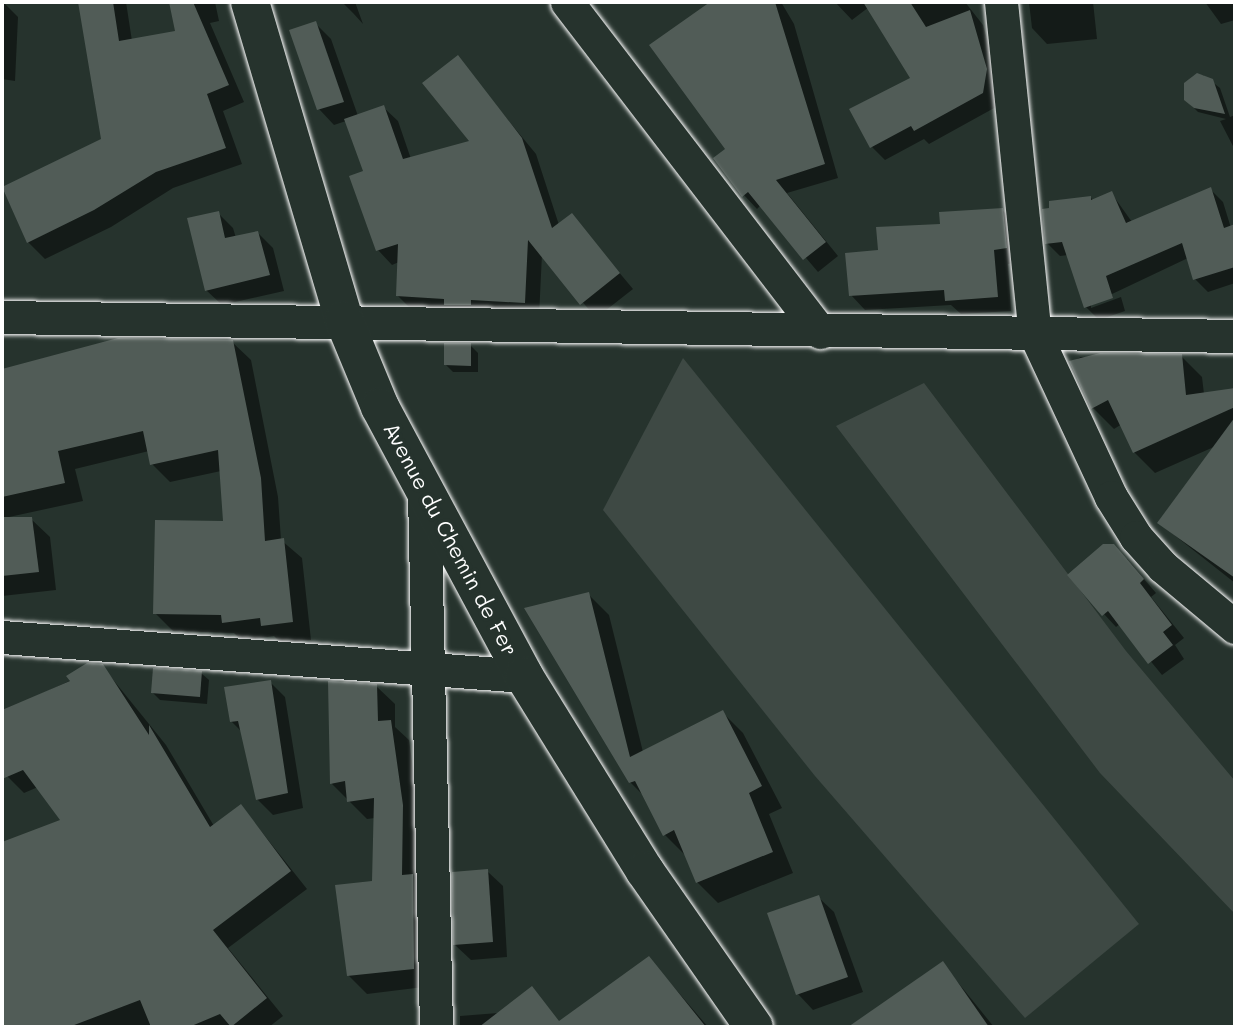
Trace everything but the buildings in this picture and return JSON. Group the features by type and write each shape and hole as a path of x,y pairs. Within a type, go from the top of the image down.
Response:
{"street":[{"name":"Avenue du Chemin de Fer","path":"250,2 344,320 424,494 524,676 645,871 754,1027"},
{"path":"567,2 820,332"},
{"path":"1001,2 1035,334 1111,497 1136,537 1163,567 1235,627"},
{"path":"2,317 344,320 820,332 1235,336"},
{"path":"424,494 431,667 436,1027"},
{"path":"2,638 431,667 524,676"}],"shaded area":[{"path":"683,358 1139,924 1025,1018 815,776 603,510"},
{"path":"924,383 1126,651 1235,781 1235,914 1100,773 836,426"}]}
